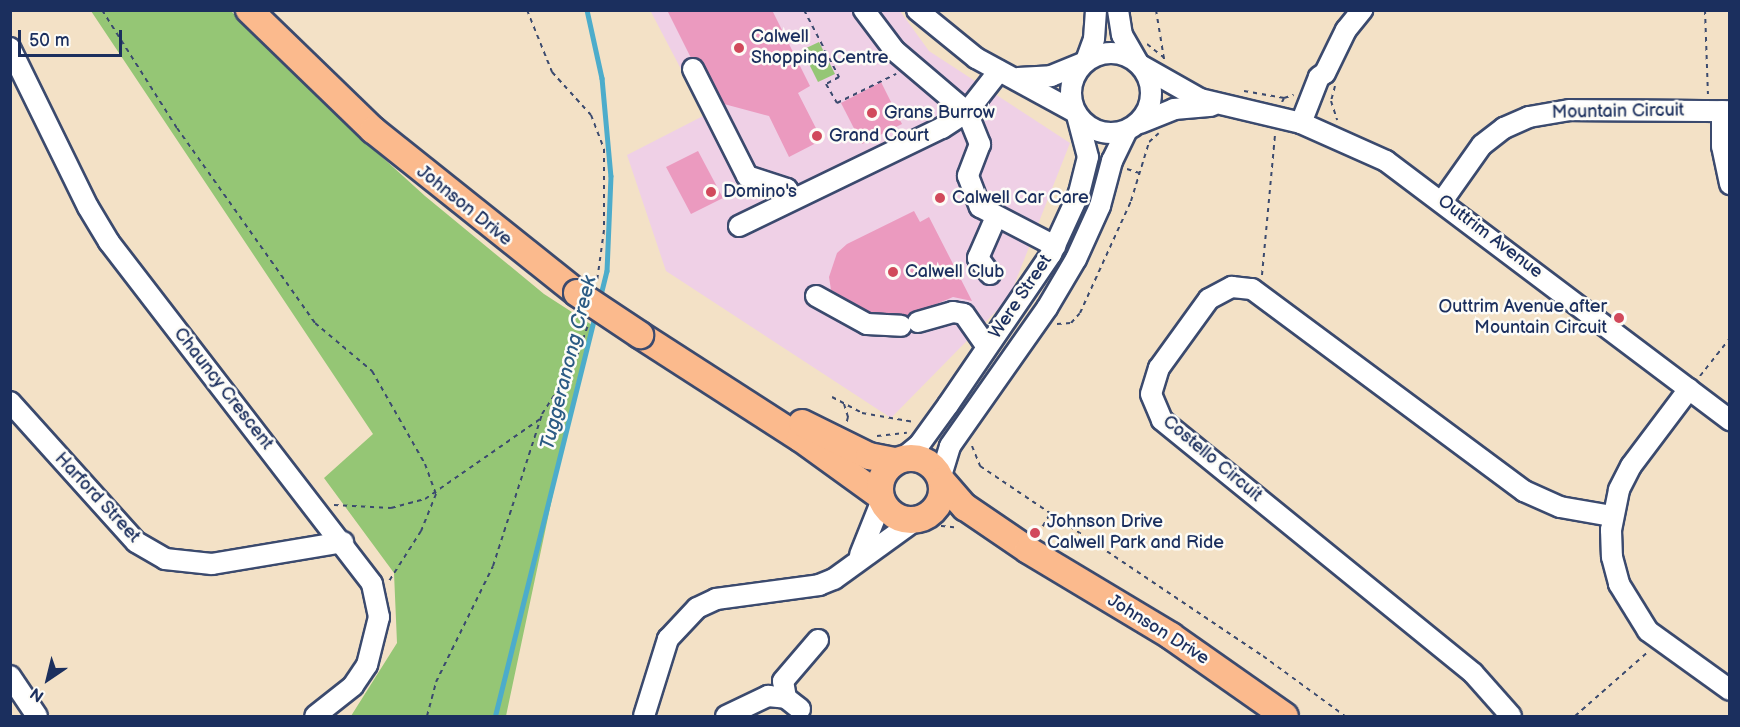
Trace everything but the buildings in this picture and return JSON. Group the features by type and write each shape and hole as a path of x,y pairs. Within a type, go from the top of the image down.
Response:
{"main road":[{"name":"Johnson Drive","path":"249,10 381,137 587,291 640,335 813,447 881,498"},
{"name":"Johnson Drive","path":"701,374 869,456 899,460"},
{"path":"899,460 928,463 941,480 940,501 920,519 893,514 881,498 881,480 899,460"},
{"name":"Johnson Drive","path":"941,480 965,507 1032,543 1171,636 1285,717"},
{"name":"Johnson Drive","path":"920,519 952,519 1032,543"}],"street":[{"path":"864,10 910,65 967,112 980,144 968,176 980,207 1055,246"},
{"path":"917,10 956,44 1076,113 1095,130 1113,134 1132,127 1151,99 1150,80 1122,35 1118,10"},
{"path":"1076,113 1071,86 1095,39 1096,10"},
{"path":"1307,125 1318,77 1331,77 1346,30 1362,10"},
{"name":"Chauncy Crescent","path":"10,48 88,207 109,242 343,542 372,584 378,606 375,641 353,686 315,717"},
{"path":"739,226 913,143 967,112 1009,75 1051,76 1099,55 1116,53 1139,64"},
{"name":"Outtrim Avenue","path":"1139,64 1200,99 1307,125 1386,161 1443,200 1730,420"},
{"path":"693,69 747,176 787,189 792,199"},
{"name":"Outtrim Avenue","path":"1132,127 1174,109 1224,106"},
{"path":"1720,108 1722,146 1730,184"},
{"name":"Mountain Circuit","path":"1443,200 1482,145 1504,128 1529,117 1570,110 1720,108"},
{"name":"Were Street","path":"899,460 919,445 1055,246 1079,193 1088,157 1076,113"},
{"name":"Were Street","path":"941,480 950,446 1047,308 1076,259 1100,206 1112,161 1132,127"},
{"path":"990,274 978,258 996,217"},
{"name":"Costello Circuit","path":"1258,292 1232,287 1209,299 1153,380 1152,401 1158,414 1473,673 1510,717"},
{"path":"1258,292 1524,491 1560,507 1612,516"},
{"path":"816,296 867,324 910,324 952,312 964,314 987,347"},
{"path":"1689,389 1631,466 1612,516 1612,557 1619,584 1631,609 1669,649 1730,690"},
{"name":"Harford Street","path":"10,402 136,542 165,559 212,564 343,542"},
{"path":"859,558 881,498"},
{"path":"644,717 668,639 697,608 716,599 819,585 834,579 859,558 920,519"},
{"path":"726,717 784,696 818,640"},
{"path":"10,676 37,717"}],"path":[{"path":"102,10 177,128 315,323 372,371 425,464 436,494 421,531 388,583"},
{"path":"527,10 552,72 591,115 604,149 604,230 587,291"},
{"path":"804,10 839,77 826,84 837,103 910,65"},
{"path":"1142,39 1164,59 1156,10"},
{"path":"1705,10 1720,108"},
{"path":"1331,77 1333,113 1342,124"},
{"path":"1054,324 1071,323 1080,313 1140,173 1149,142 1164,129"},
{"path":"1258,292 1264,266 1276,130"},
{"path":"428,717 436,682 494,566 540,419 574,365 589,322"},
{"path":"1689,389 1730,338"},
{"path":"832,397 886,420 921,422 916,428"},
{"path":"838,441 848,417 844,404"},
{"path":"327,510 339,504 391,508 436,494 540,419"},
{"path":"867,437 912,433"},
{"path":"972,437 980,466 1049,516 1263,656 1345,717"},
{"path":"1032,543 1049,516"},
{"path":"1575,717 1655,646"}],"shaded area":[{"path":"650,10 900,11 929,51 1070,143 1009,298 891,418 666,271 627,155 705,115"}],"green space":[{"path":"91,11 231,11 328,108 425,196 544,294 592,325 576,385 506,716 351,716 397,643 394,573 324,478 373,434"},
{"path":"819,42 835,74 818,82 802,50"}],"waterway":[{"name":"Tuggeranong Creek","path":"587,10 602,78 611,176 607,271 600,299"},
{"name":"Tuggeranong Creek","path":"495,716 595,315"}],"place":[{"name":"Calwell Shopping Centre","path":"739,48"},
{"name":"Grans Burrow","path":"872,113"},
{"name":"Grand Court","path":"817,136"},
{"name":"Domino's","path":"711,192"},
{"name":"Calwell Car Care","path":"940,198"},
{"name":"Calwell Club","path":"893,272"},
{"name":"Outtrim Avenue after Mountain Circuit","path":"1619,318"},
{"name":"Johnson Drive Calwell Park and Ride","path":"1035,533"}]}
